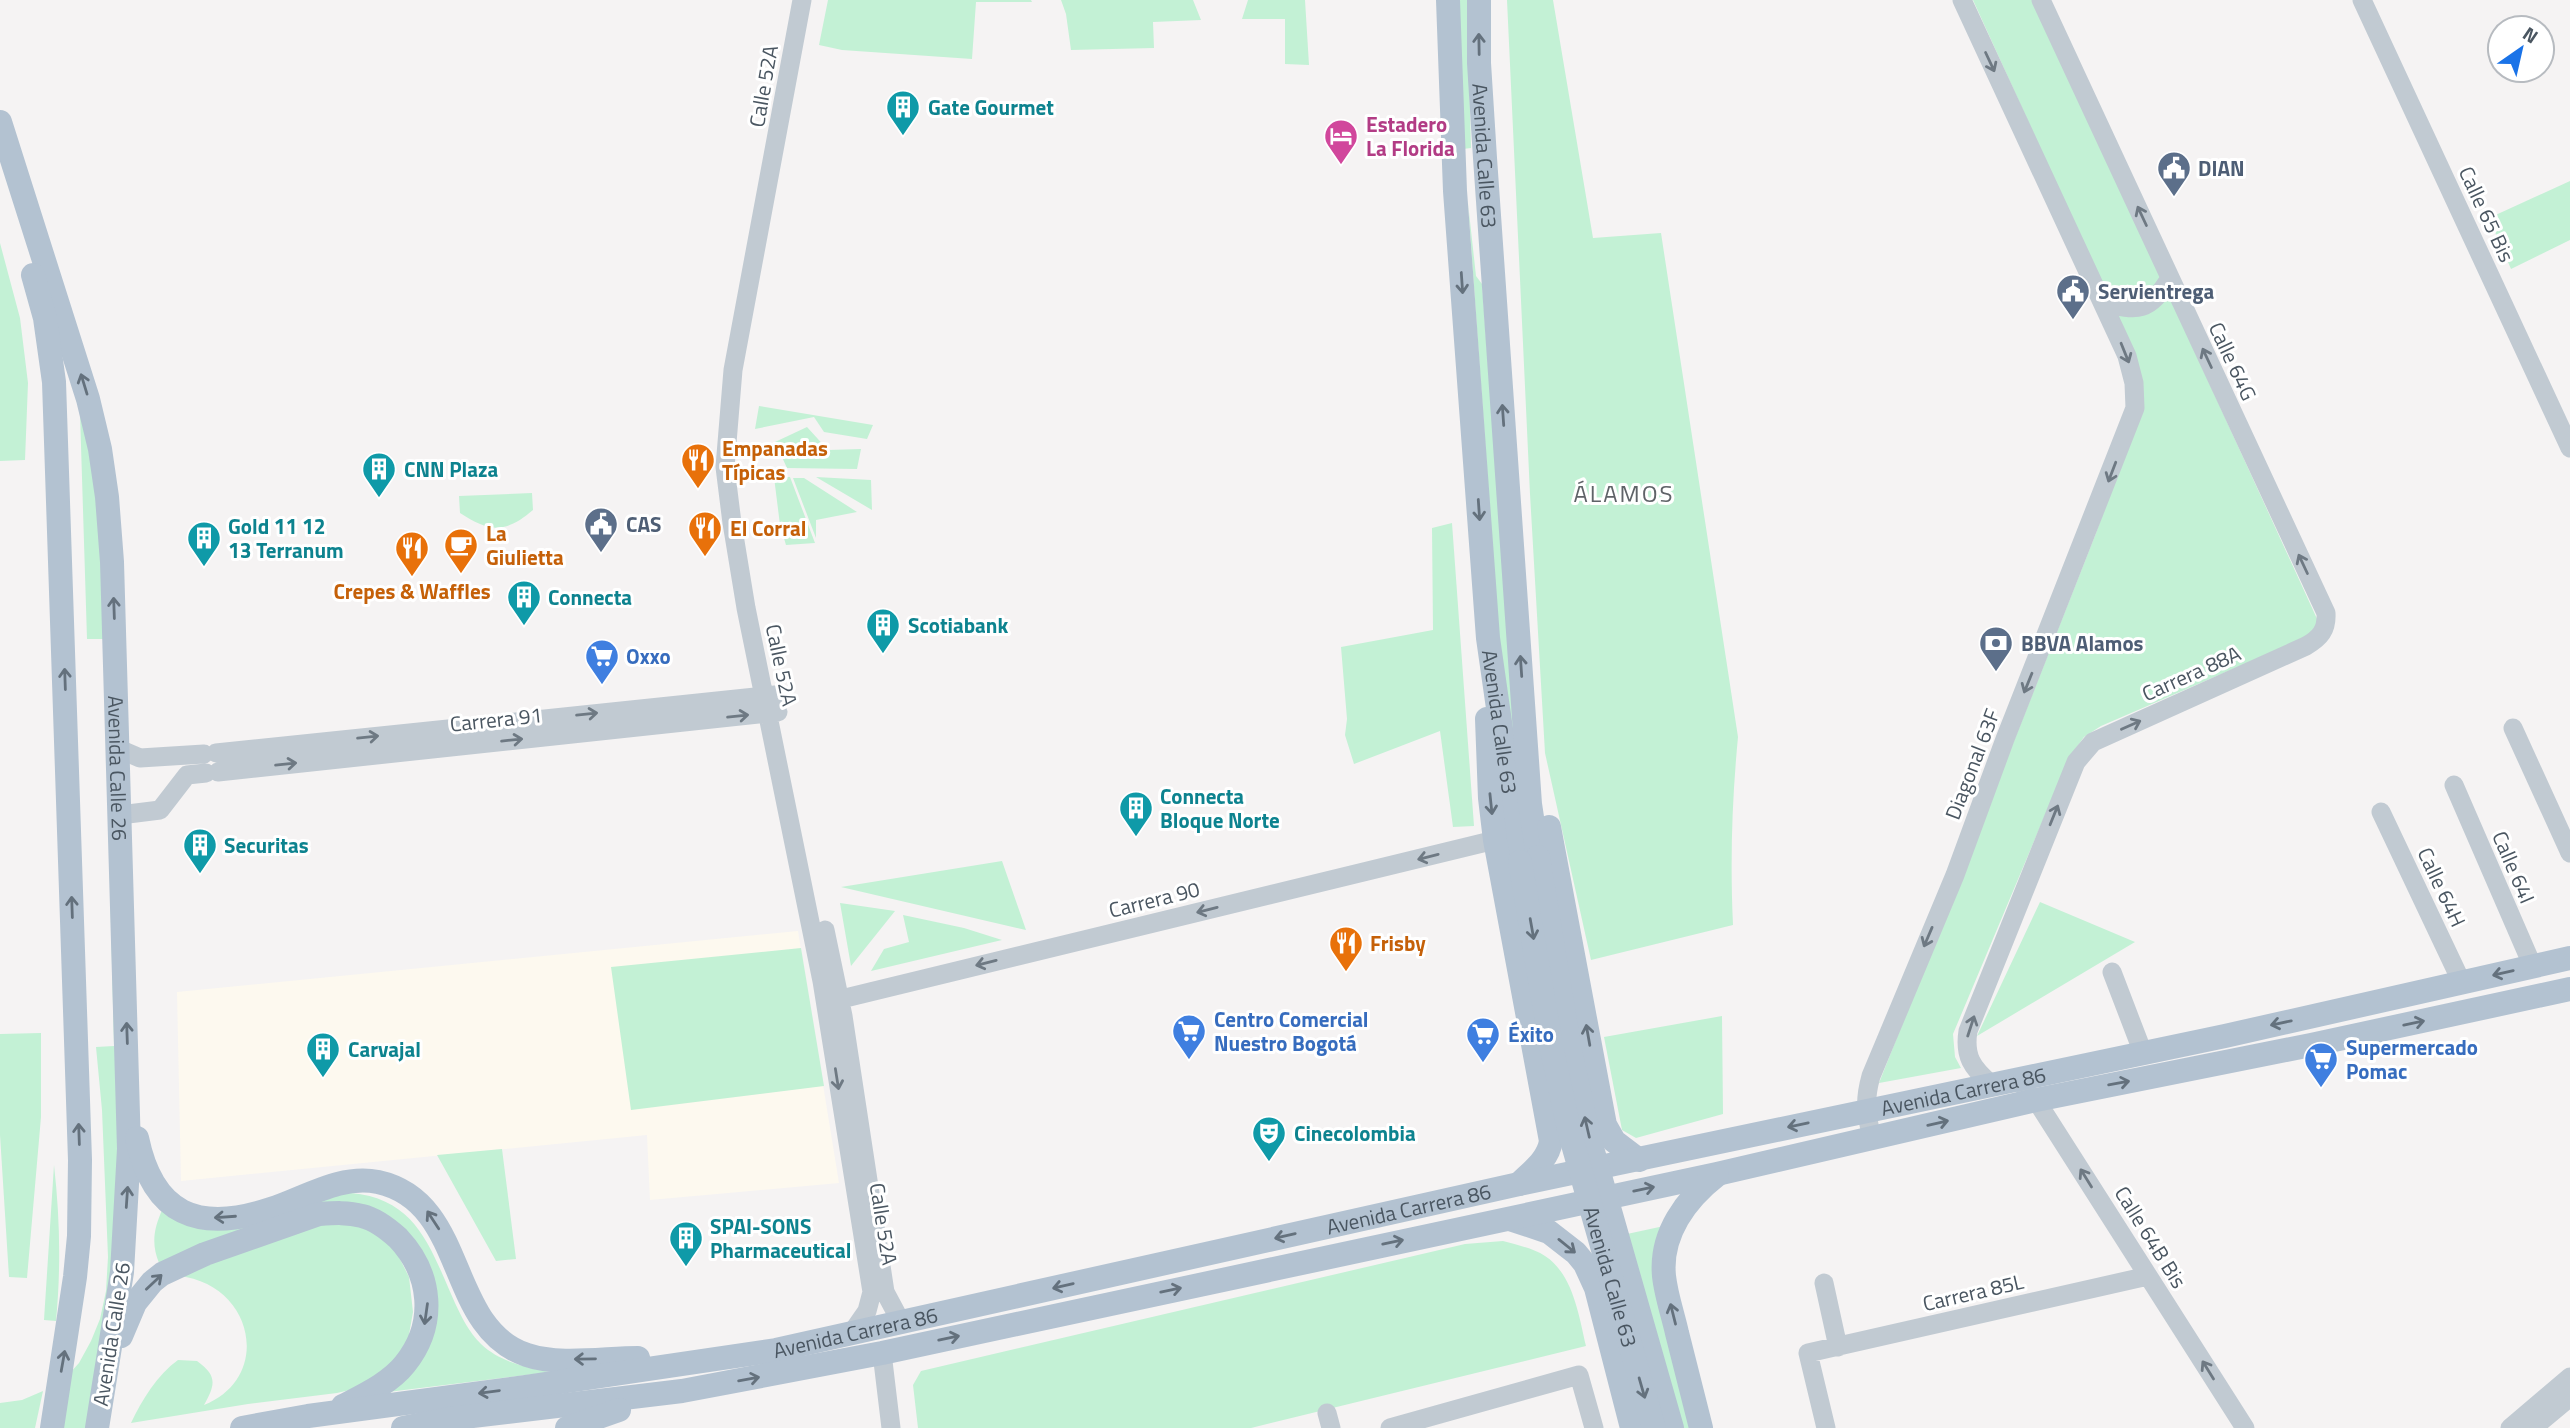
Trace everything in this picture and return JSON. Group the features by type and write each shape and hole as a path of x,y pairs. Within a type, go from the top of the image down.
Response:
{"main road":[{"name":"Avenida Calle 63","path":"1448,0 1455,191 1488,638 1529,859 1588,1134 1672,1428"},
{"name":"Avenida Calle 63","path":"1479,0 1480,88 1530,804 1529,859 1551,1045 1570,1134 1654,1428"},
{"name":"Avenida Calle 26","path":"0,122 88,399 100,449 112,562 130,1102 128,1194 122,1272 98,1419"},
{"name":"Avenida Calle 26","path":"0,175 45,318 54,382 56,422 80,1160 79,1236 75,1277 52,1428"},
{"path":"1455,191 1465,192 1471,201 1476,256 1495,307"},
{"path":"1488,638 1487,737 1494,840 1550,1140 1548,1153 1519,1184"},
{"path":"1525,734 1550,834 1605,1125 1614,1142 1639,1160"},
{"name":"Avenida Carrera 86","path":"242,1428 317,1415 727,1359 851,1334 1519,1184 2143,1053 2570,958"},
{"name":"Avenida Carrera 86","path":"403,1428 448,1419 682,1391 882,1353 1717,1174 2036,1100 2311,1045 2570,989"},
{"path":"130,1102 142,1160 151,1183 165,1200 186,1213 228,1218 269,1210 352,1181 378,1182 400,1190 424,1207 442,1235 483,1320 501,1340 520,1353 551,1360 727,1359"},
{"path":"1700,1428 1666,1286 1664,1260 1673,1228 1681,1212 1698,1190 1717,1174"},
{"path":"98,1419 128,1315 152,1282 174,1267 205,1254 319,1214 339,1212 364,1216 389,1229 409,1250 418,1266 428,1303 420,1341 405,1364 391,1377 365,1394 317,1415"},
{"path":"1506,1218 1549,1232 1576,1253 1585,1264 1596,1287 1632,1428"},
{"path":"567,1428 682,1391"}],"street":[{"name":"Calle 52A","path":"802,0 733,370 725,467 732,523 832,1001 885,1292 901,1322"},
{"name":"Calle 52A","path":"771,704 736,506 733,443 750,321 810,0"},
{"path":"1962,0 2102,302 2130,310 2146,306 2160,296 2170,278"},
{"name":"Calle 64G","path":"2041,0 2326,613 2325,627"},
{"name":"Calle 65 Bis","path":"2362,0 2570,447"},
{"name":"Diagonal 63F","path":"1872,1138 1865,1110 1871,1076 1955,875 2135,408 2132,371 2102,302"},
{"name":"Carrera 88A","path":"2000,1082 1971,1066 1966,1044 1968,1031 2076,762 2093,742 2305,646 2321,635 2325,627"},
{"name":"Carrera 91","path":"119,750 136,758 163,758 203,764 771,704"},
{"path":"2513,728 2570,853"},
{"name":"Carrera 91","path":"120,807 127,782 132,775 163,758"},
{"path":"120,807 160,810 203,764"},
{"name":"Calle 64I","path":"2454,785 2533,967"},
{"name":"Calle 64H","path":"2381,811 2462,983"},
{"name":"Carrera 90","path":"832,1001 1494,840"},
{"path":"2112,972 2143,1053"},
{"name":"Calle 52A","path":"832,1001 872,1292 867,1311 851,1334"},
{"name":"Calle 64B Bis","path":"2000,1082 2036,1100 2244,1428"},
{"name":"Carrera 85L","path":"1826,1428 1808,1353 2148,1276"},
{"path":"1824,1283 1838,1346"},
{"path":"882,1353 891,1428"},
{"path":"1390,1428 1579,1375 1594,1428"},
{"path":"2510,1428 2570,1377"},
{"path":"2533,1428 2570,1397"}],"shaded area":[{"name":"Carvajal","path":"798,931 839,1183 650,1200 647,1135 181,1181 177,992"}],"green space":[{"path":"828,0 1032,2 976,2 972,59 842,50 819,45"},
{"path":"1061,0 1193,0 1201,20 1153,22 1154,48 1071,50 1066,14"},
{"path":"1248,0 1305,0 1309,65 1285,64 1285,19 1242,19"},
{"path":"1457,0 1467,0 1471,148 1463,149"},
{"path":"1507,0 1553,0 1593,238 1661,233 1738,737 1732,831 1733,925 1591,960 1545,753"},
{"path":"1973,0 2034,0 2318,621 2314,634 2101,726 2084,737 2069,758 1953,1034 1955,1057 1961,1068 1879,1083 2096,533 2142,405 2127,339"},
{"path":"2570,181 2570,240 2511,269 2489,218"},
{"path":"1468,203 1476,276 1482,284 1523,834 1499,637"},
{"path":"0,243 20,318 28,383 25,460 0,461"},
{"path":"79,381 105,538 122,1205 88,1428 60,1428 69,1374 79,1363 91,1341 100,1319 106,1291 108,1257 102,1110 96,1047 114,1046 104,639 87,639"},
{"path":"759,406 873,425 867,439 824,432 814,417 755,429"},
{"path":"807,427 828,450 861,449 857,469 787,468 775,442"},
{"path":"774,477 790,477 815,543 786,545 780,525"},
{"path":"816,477 871,480 872,510"},
{"path":"793,478 804,478 857,512 816,520 816,538"},
{"path":"532,493 533,510 505,527 488,527 460,513 459,496"},
{"path":"1452,523 1474,826 1453,827 1440,731 1354,764 1345,735 1347,719 1341,647 1433,630 1432,528"},
{"path":"1002,861 1026,930 841,887"},
{"path":"2040,902 2135,942 1977,1036"},
{"path":"840,903 895,911 851,966"},
{"path":"903,915 964,928 1002,940 871,971 884,949 909,942"},
{"path":"801,948 824,1086 631,1110 611,967"},
{"path":"1722,1016 1723,1114 1636,1138 1622,1130 1604,1037"},
{"path":"41,1033 41,1117 27,1278 9,1277 0,1135 0,1034"},
{"path":"502,1149 516,1259 496,1261 437,1155"},
{"path":"54,1165 59,1243 56,1321 44,1320"},
{"path":"351,1193 374,1197 407,1216 429,1246 463,1319 481,1344 522,1366 550,1372 388,1392 419,1360 415,1247 308,1205 332,1195"},
{"path":"162,1210 263,1223 159,1263 154,1236"},
{"path":"314,1221 366,1226 393,1245 409,1277 413,1312 408,1340 392,1366 354,1389 337,1393 131,1423 151,1388 178,1360 197,1361 209,1371 212,1386 204,1405 226,1392 240,1374 246,1354 245,1333 238,1313 224,1295 204,1282 178,1276"},
{"path":"1664,1226 1694,1428 1683,1428 1627,1234"},
{"path":"1503,1241 1540,1253 1555,1264 1573,1296 1586,1346 1251,1428 918,1428 913,1385 921,1371 1465,1244"},
{"path":"43,1391 35,1428 0,1428 0,1403 22,1400"}],"place":[{"name":"Gate Gourmet","path":"903,137"},
{"name":"Estadero La Florida","path":"1341,166"},
{"name":"DIAN","path":"2174,198"},
{"name":"Servientrega","path":"2073,321"},
{"name":"Empanadas Típicas","path":"698,490"},
{"name":"CNN Plaza","path":"379,499"},
{"name":"CAS","path":"601,554"},
{"name":"El Corral","path":"705,558"},
{"name":"Gold 11 12 13 Terranum","path":"204,568"},
{"name":"La Giulietta","path":"461,575"},
{"name":"Crepes & Waffles","path":"412,578"},
{"name":"Connecta","path":"524,627"},
{"name":"Scotiabank","path":"883,655"},
{"name":"BBVA Alamos","path":"1996,673"},
{"name":"Oxxo","path":"602,686"},
{"name":"Connecta Bloque Norte","path":"1136,838"},
{"name":"Securitas","path":"200,875"},
{"name":"Frisby","path":"1346,973"},
{"name":"Centro Comercial Nuestro Bogotá","path":"1189,1061"},
{"name":"Éxito","path":"1483,1064"},
{"name":"Carvajal","path":"323,1079"},
{"name":"Supermercado Pomac","path":"2321,1089"},
{"name":"Cinecolombia","path":"1269,1163"},
{"name":"SPAI-SONS Pharmaceutical","path":"686,1268"}],"district":[{"name":"ÁLAMOS","path":"1624,493"}]}
